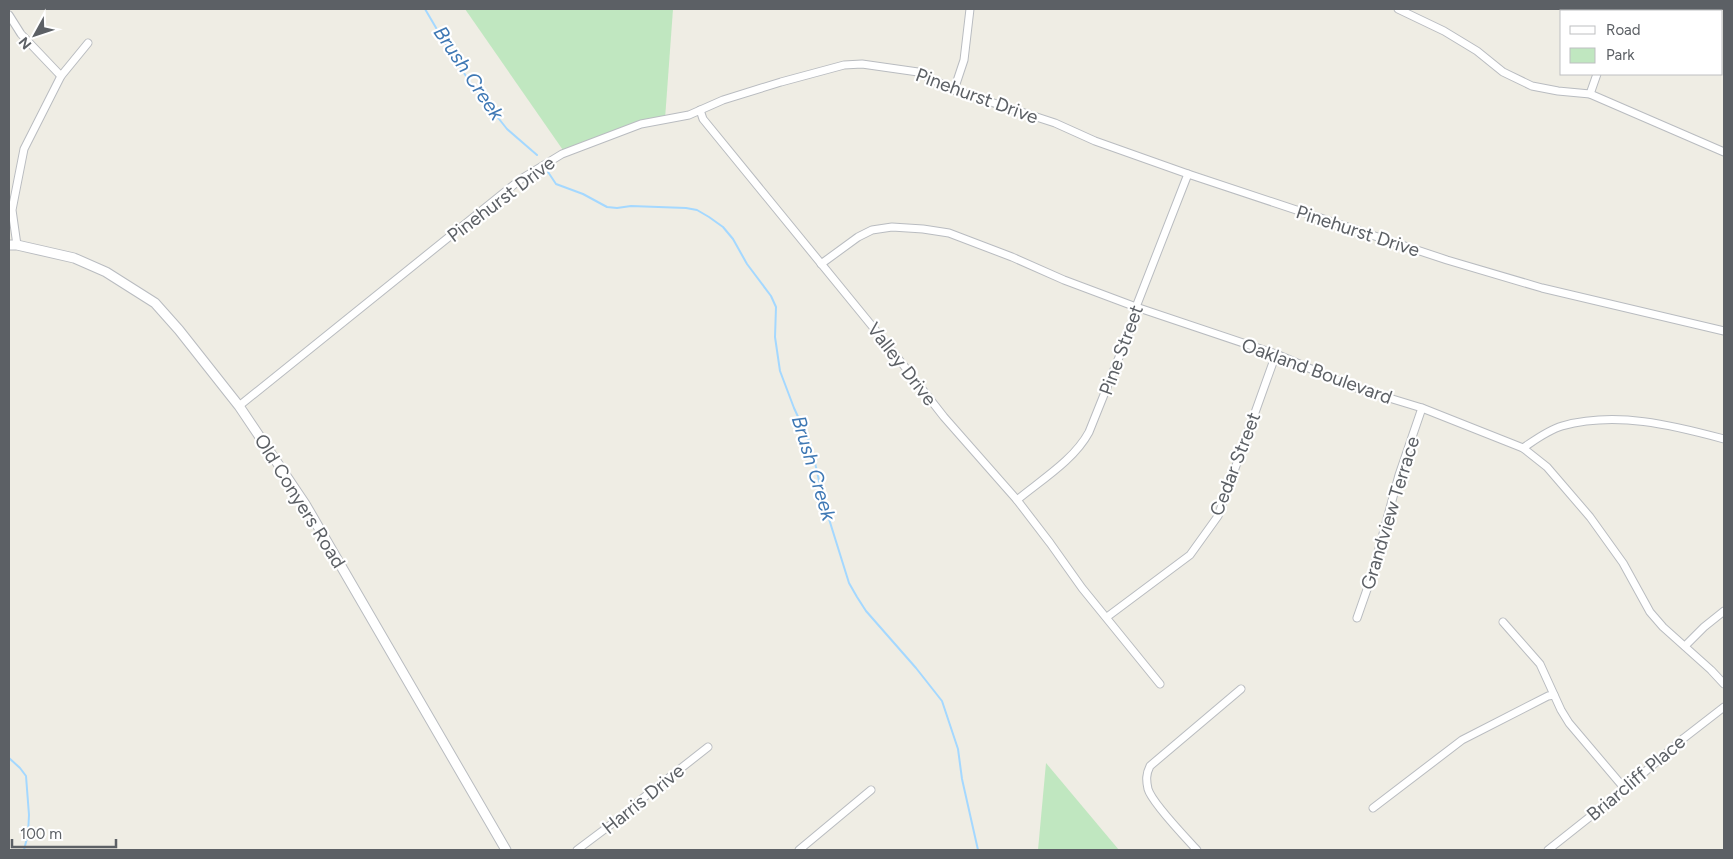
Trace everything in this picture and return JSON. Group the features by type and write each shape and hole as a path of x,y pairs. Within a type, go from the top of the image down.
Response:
{"street":[{"path":"954,90 964,60 970,9"},
{"path":"1398,9 1444,30 1477,51 1503,72 1532,86 1590,94 1724,152"},
{"path":"9,15 21,34 61,76"},
{"path":"13,245 12,210 24,149 61,76 88,43"},
{"name":"Pinehurst Drive","path":"239,406 521,180 562,154 641,124 689,115 723,100 781,82 844,65 862,64 918,72 954,90 1055,123 1095,141 1447,260 1542,288 1724,331"},
{"path":"1590,94 1597,75"},
{"name":"Valley Drive","path":"700,110 703,119 944,418 1017,500 1082,588 1160,684"},
{"name":"Pine Street","path":"1017,500 1060,465 1084,442 1134,320 1136,307 1188,174"},
{"name":"Oakland Boulevard","path":"821,264 858,237 872,230 892,227 949,233 1136,307 1276,354 1353,388 1422,408 1523,448 1547,467 1590,517 1623,563 1650,612 1663,627 1724,684"},
{"name":"Old Conyers Road","path":"13,245 74,258 106,272 155,303 239,406 305,504 506,850"},
{"name":"Cedar Street","path":"1107,617 1190,555 1218,516 1276,354"},
{"name":"Grandview Terrace","path":"1357,618 1371,578 1399,475 1422,408"},
{"path":"1523,448 1541,436 1562,426 1610,418 1687,429 1724,439"},
{"path":"1685,646 1724,611"},
{"path":"1503,622 1540,664 1560,710 1569,723 1625,789"},
{"path":"1197,850 1162,810 1148,790 1146,774 1150,766 1241,689"},
{"path":"1374,808 1462,740 1548,696 1554,695"},
{"name":"Briarcliff Place","path":"1548,850 1724,707"},
{"name":"Harris Drive","path":"577,850 633,808 708,747"},
{"path":"799,850 871,790"}],"green space":[{"path":"465,9 673,9 665,119 565,153"},
{"path":"1046,763 1119,850 1038,850"}],"waterway":[{"name":"Brush Creek","path":"425,9 472,85 507,129 537,155"},
{"name":"Brush Creek","path":"548,172 556,184 583,194 607,207 631,206 697,210 723,227 771,296 776,307 775,337 780,371 811,445 824,503 849,583 866,611 942,701 958,749 962,779 978,850"},
{"path":"9,758 26,776 29,815 28,834 24,850"}]}
